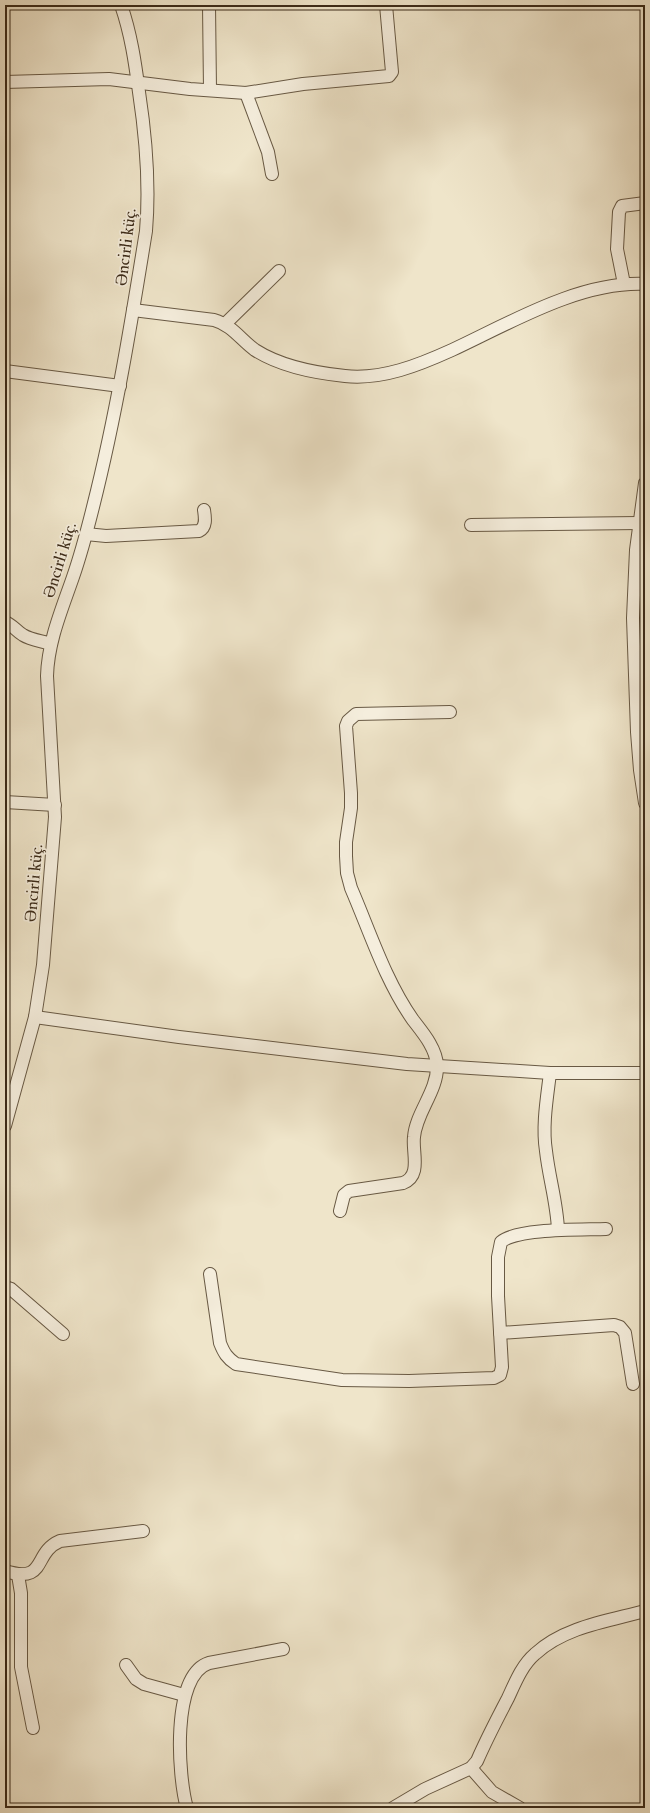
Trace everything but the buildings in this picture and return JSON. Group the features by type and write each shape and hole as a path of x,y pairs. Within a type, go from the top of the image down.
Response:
{"street":[{"name":"Əncirli küç.","path":"5,1126 36,1017 43,965 55,805 47,676 50,644 76,568 103,466 120,386 148,210 146,138 129,30 121,5"},
{"path":"209,5 210,90"},
{"path":"5,82 87,78 137,81 246,93 303,84 388,76 392,72 386,5"},
{"path":"246,93 268,152 272,174"},
{"path":"624,284 617,250 619,212 622,206 645,203"},
{"path":"225,324 279,271"},
{"path":"133,310 214,320 225,324 254,349 277,361 331,374 361,377 392,372 436,357 564,298 624,284 645,284"},
{"path":"5,371 120,386"},
{"path":"645,483 633,579 637,732 640,770 645,803"},
{"path":"86,534 106,536 199,531 203,529 204,525 204,510"},
{"path":"471,525 639,523"},
{"path":"5,622 11,624 22,635 50,644"},
{"path":"340,1211 344,1195 349,1191 403,1183 408,1181 412,1176 415,1163 414,1132 432,1089 437,1066 436,1059 429,1043 407,1011 387,974 351,888 347,874 346,842 351,808 351,793 346,730 348,721 356,714 450,712"},
{"path":"5,802 55,805"},
{"path":"36,1017 227,1043 437,1066 550,1073 645,1073"},
{"path":"550,1073 546,1105 545,1149 555,1198 558,1230"},
{"path":"210,1274 220,1343 224,1354 229,1360 236,1364 342,1380 409,1381 494,1378 500,1375 502,1367 498,1257 501,1242 510,1236 558,1230 606,1229"},
{"path":"5,1287 11,1289 63,1334"},
{"path":"500,1333 614,1325 620,1327 625,1333 632,1384"},
{"path":"5,1571 18,1575 29,1574 36,1570 47,1550 53,1544 60,1541 143,1531"},
{"path":"18,1575 21,1593 21,1667 33,1728"},
{"path":"393,1808 424,1789 471,1768 477,1761 523,1668 534,1654 555,1639 570,1632 597,1623 645,1611"},
{"path":"187,1808 182,1778 181,1719 184,1695 190,1680 201,1665 283,1649"},
{"path":"126,1665 136,1679 144,1684 184,1695"},
{"path":"471,1768 492,1792 520,1808"}]}
